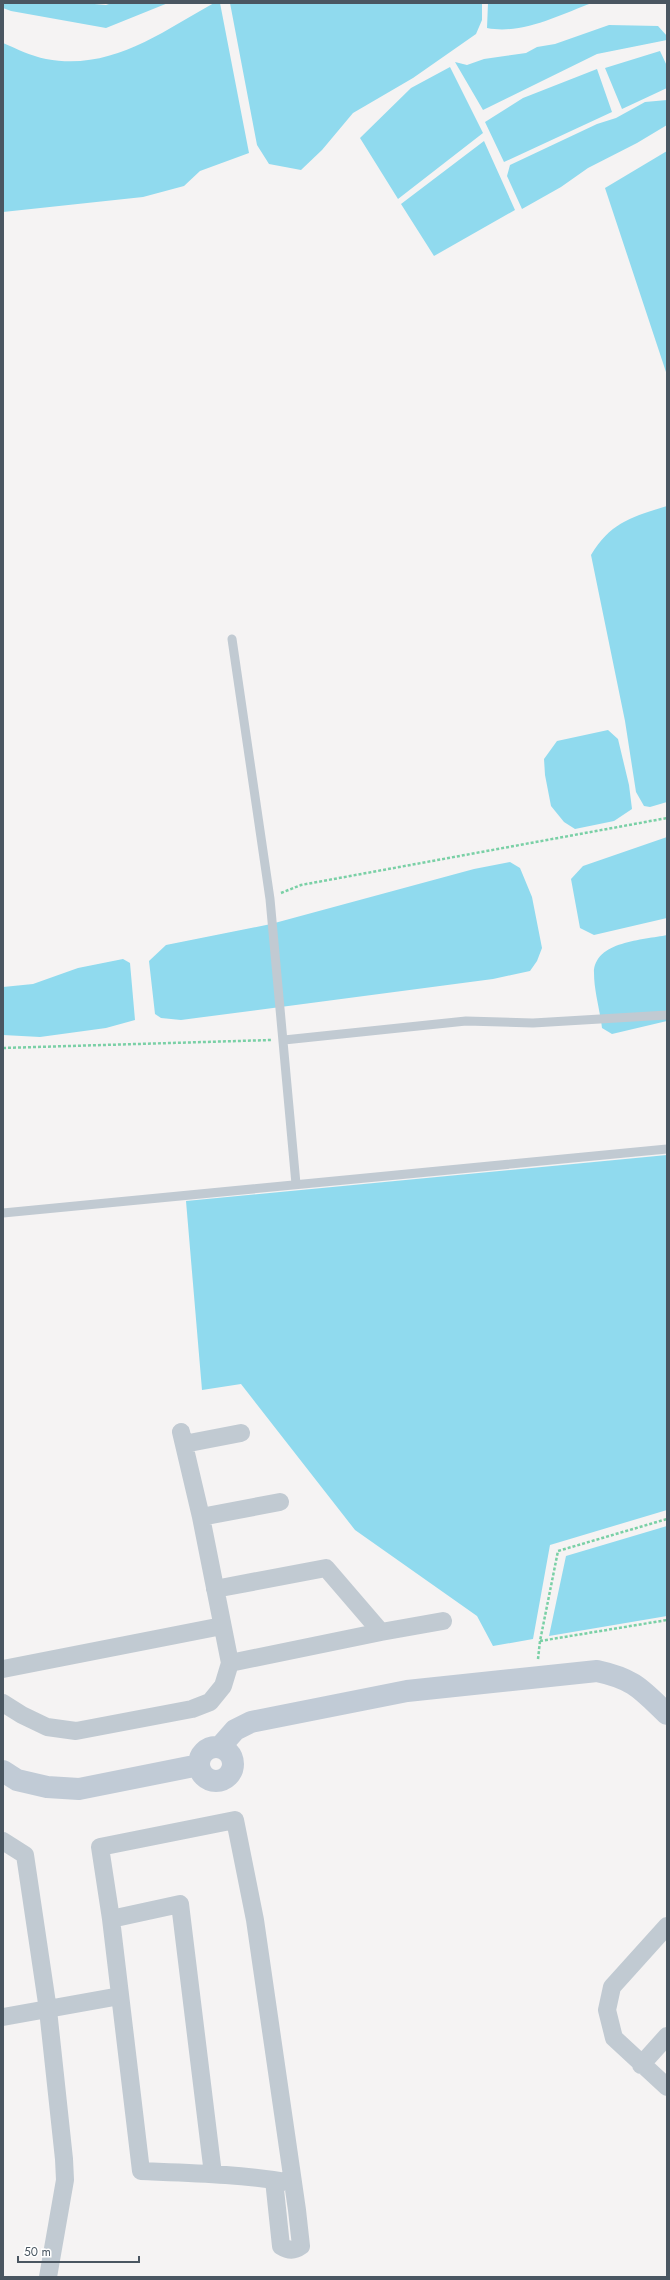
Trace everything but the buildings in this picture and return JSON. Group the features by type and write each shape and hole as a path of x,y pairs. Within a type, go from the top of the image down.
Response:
{"street":[{"path":"3,1703 22,1715 47,1727 76,1731 192,1709 210,1702 223,1686 230,1663 201,1517 183,1438 241,1433"},
{"path":"201,1517 280,1502"},
{"path":"215,1589 326,1568 381,1632"},
{"path":"230,1663 443,1620"},
{"path":"3,1669 222,1626"},
{"path":"220,1747 231,1754 234,1762 230,1776 224,1780 210,1781 200,1772 200,1759 208,1749 220,1747 235,1730 251,1722 407,1691 597,1671 617,1676 635,1684 667,1714"},
{"path":"3,1771 17,1780 39,1785 79,1789 199,1765"},
{"path":"274,2180 282,2246 287,2250 295,2250 301,2246 293,2183 256,1920 235,1820 100,1847 111,1919 141,2171 213,2174 274,2180 293,2183"},
{"path":"3,1841 25,1855 48,2010 65,2180 48,2277"},
{"path":"111,1919 180,1904 213,2174"},
{"path":"667,1926 612,1987 608,1998 607,2010 614,2038 641,2065 667,2087"},
{"path":"3,2017 120,1996"},
{"path":"641,2065 667,2036"}],"lane":[{"path":"232,639 270,899 296,1184"},
{"path":"284,1040 466,1021 533,1023 667,1015"},
{"path":"3,1213 667,1149"}],"path":[{"path":"270,899 301,885 667,818"},
{"path":"3,1048 284,1040"},
{"path":"536,1677 540,1641 558,1551 667,1519"},
{"path":"540,1641 667,1620"}],"water":[{"path":"3,3 83,3 106,5 112,3 168,3 106,28 11,11 3,8"},
{"path":"214,3 220,3 249,153 200,171 184,186 143,197 3,212 3,43 40,58 70,61 92,60 134,47"},
{"path":"230,3 482,3 482,20 476,34 413,78 353,113 322,150 301,170 269,164 257,145"},
{"path":"488,3 592,3 540,23 514,29 500,29 487,28"},
{"path":"609,25 658,26 667,36 667,40 597,54 483,110 455,62 467,65 484,59 526,53 537,47 555,44"},
{"path":"660,51 667,66 667,88 622,109 605,68"},
{"path":"450,67 483,133 398,199 360,138 411,88"},
{"path":"597,69 612,112 504,162 485,122 523,98"},
{"path":"667,100 667,125 637,143 588,168 561,187 522,209 507,176 510,165 597,124 616,118 645,102"},
{"path":"484,141 515,210 434,256 401,204"},
{"path":"667,151 667,375 605,188"},
{"path":"667,506 667,802 650,807 644,806 636,792 625,721 591,555 606,535 623,522"},
{"path":"608,730 618,739 629,785 632,809 614,821 575,829 564,822 551,806 545,775 544,759 557,741"},
{"path":"667,837 667,918 594,935 580,928 571,879 583,866"},
{"path":"510,862 520,868 532,897 542,948 537,961 530,971 493,979 181,1020 161,1018 155,1014 149,961 166,945 271,924 474,869"},
{"path":"667,935 667,1021 612,1034 602,1028 594,980 596,962 602,954 611,948 634,941"},
{"path":"123,959 130,963 135,1020 106,1028 40,1037 3,1035 3,987 33,984 78,968"},
{"path":"667,1155 667,1510 550,1545 533,1639 493,1646 477,1616 355,1530 241,1384 202,1390 186,1201"},
{"path":"667,1526 667,1616 549,1636 566,1556"}]}
